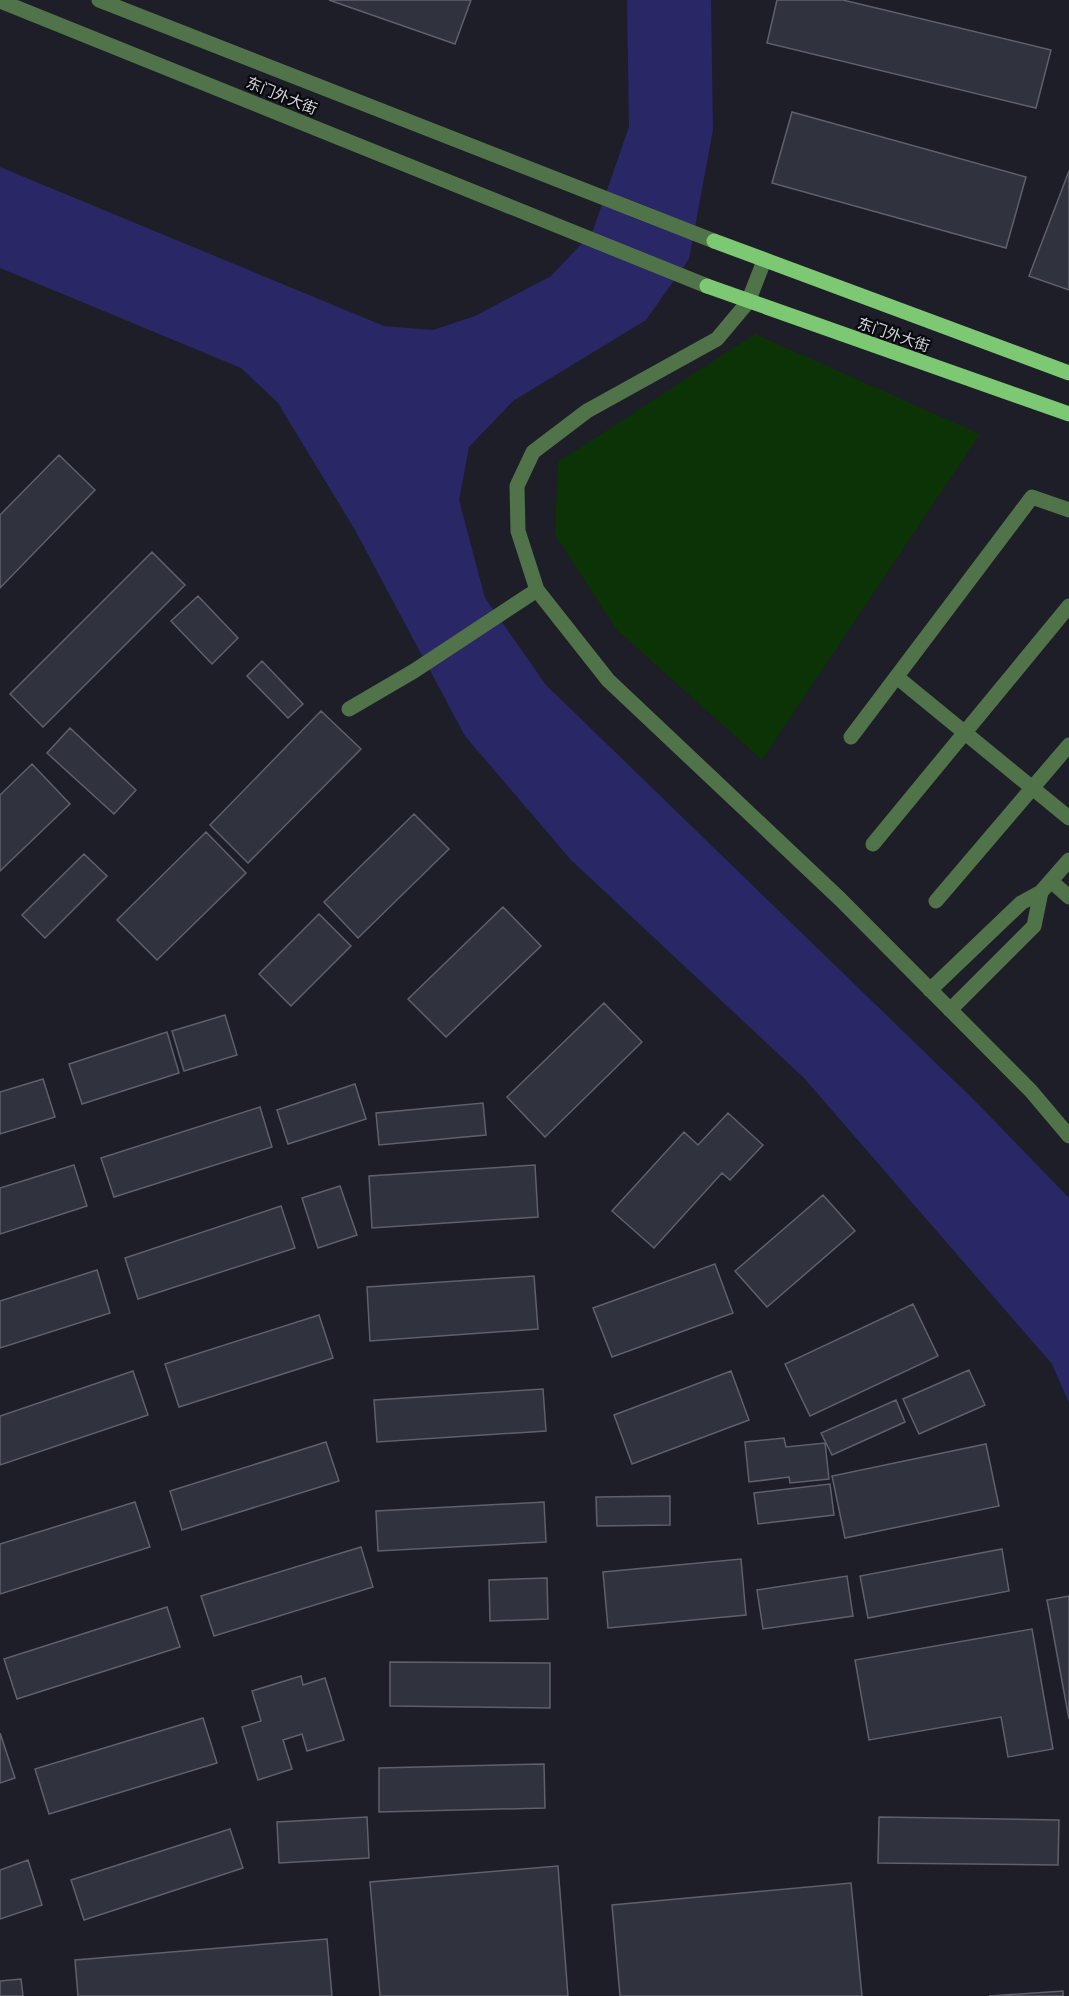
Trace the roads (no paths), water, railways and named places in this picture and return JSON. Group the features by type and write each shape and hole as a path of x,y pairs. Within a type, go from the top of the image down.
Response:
{"main road":[{"name":"东门外大街","path":"714,241 1069,372"},
{"name":"东门外大街","path":"707,286 1069,414"}],"street":[{"name":"东门外大街","path":"99,0 714,241"},
{"name":"东门外大街","path":"0,1 707,286"},
{"path":"764,261 748,302 717,339 587,411 533,452 517,486 518,531 531,594 608,680 840,899 1031,1091 1069,1136"},
{"path":"851,736 898,678 1032,497 1069,510"},
{"path":"349,709 531,594"},
{"path":"873,844 1069,606"},
{"path":"898,678 1069,818"},
{"path":"936,901 1069,744"},
{"path":"930,990 1017,906 1046,887 1069,860"},
{"path":"1046,887 1069,897"},
{"path":"950,1010 1034,926 1046,887"}]}
